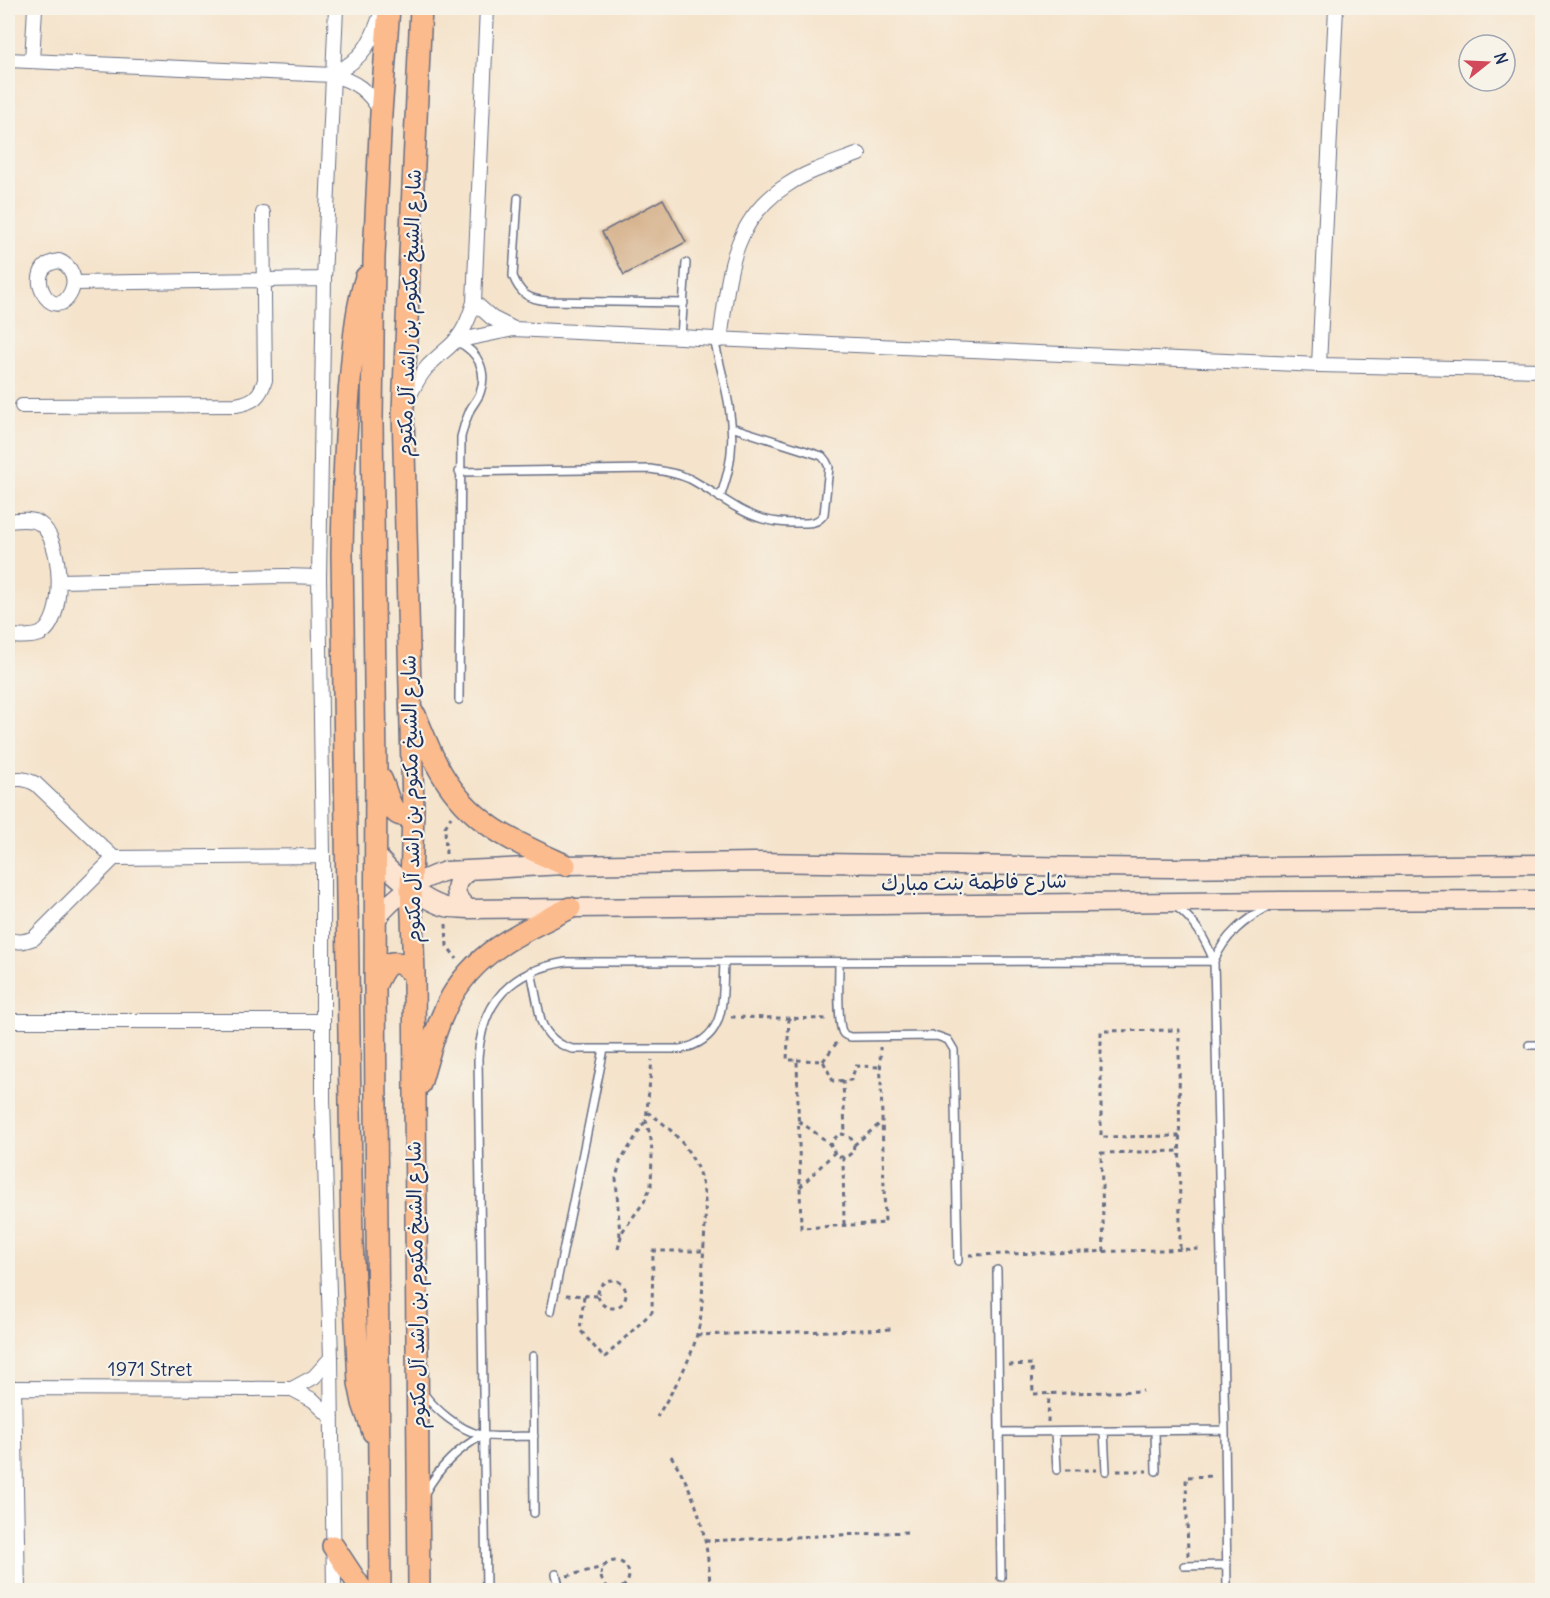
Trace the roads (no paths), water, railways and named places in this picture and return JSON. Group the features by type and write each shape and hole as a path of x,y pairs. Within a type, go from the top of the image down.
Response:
{"main road":[{"name":"شارع الشيخ مكتوم بن راشد آل مكتوم","path":"380,1590 375,986 376,771 372,501 374,257 389,8"},
{"name":"شارع الشيخ مكتوم بن راشد آل مكتوم","path":"419,1590 414,974 411,887 413,808 403,410 421,8"},
{"path":"374,257 361,293 355,331 345,442 342,554 352,1242 359,1383 369,1424 378,1442"},
{"path":"410,703 442,774 460,800 496,831 516,843 566,865"},
{"path":"376,771 395,812 408,813 413,808"},
{"path":"414,1102 442,1014 468,973 502,942 570,908"},
{"path":"375,986 384,968 388,965 399,963 405,965 414,974"},
{"path":"333,1546 362,1590"}],"street":[{"path":"32,61 35,8"},
{"path":"334,1590 331,1358 323,1100 323,856 319,577 324,279 336,8"},
{"path":"332,75 352,63 368,45 382,8"},
{"path":"403,410 418,380 428,367 456,341 466,326 474,302 487,8"},
{"path":"1319,365 1336,8"},
{"path":"8,60 332,75 357,84 371,97 381,113"},
{"path":"717,340 736,246 757,211 771,196 788,184 859,154"},
{"path":"22,406 236,405 255,398 262,390 265,380 263,213"},
{"path":"74,283 324,279"},
{"path":"474,302 492,318 514,329"},
{"path":"456,341 514,329 717,340 1319,365 1541,371"},
{"path":"8,521 31,520 45,527 52,543 59,581 54,615 47,629 32,636 8,636"},
{"path":"59,581 319,577"},
{"path":"11,776 36,784 114,858 323,856"},
{"name":"شارع فاطمة بنت مبارك","path":"375,853 391,872 434,902 446,907 469,909 1542,900"},
{"path":"8,939 14,942 24,942 33,938 114,858"},
{"name":"شارع فاطمة بنت مبارك","path":"376,919 392,901 433,874 446,871 566,865 755,862 1171,868 1542,864"},
{"path":"469,909 461,903 457,894 457,883 463,875 472,870"},
{"path":"8,1021 323,1021"},
{"path":"292,1389 314,1377 331,1358"},
{"path":"11,1388 18,1590"},
{"name":"1971 Stret","path":"11,1388 292,1389"},
{"path":"292,1389 313,1400 332,1418"}],"lane":[{"path":"518,198 513,276 517,287 525,295 546,301 684,303"},
{"path":"681,337 686,262"},
{"path":"717,340 731,428 728,475 720,498"},
{"path":"456,341 468,347 477,357 483,370 483,383 479,396 460,437 459,700"},
{"path":"459,472 650,469 676,473 688,478 754,516 772,521 814,523 820,520 824,514 828,467 826,460 822,456 731,428"},
{"path":"1215,961 1222,945 1233,931 1280,901"},
{"path":"1167,903 1193,921 1205,939 1215,961 1227,1590"},
{"path":"486,1590 478,1058 479,1040 492,1006 516,980 531,971 566,962 1215,961"},
{"path":"531,971 541,1021 549,1035 564,1047 573,1049 681,1049 698,1043 712,1032 720,1017 724,962"},
{"path":"839,962 840,1019 843,1034 851,1037 943,1037 952,1045 954,1050 958,1258"},
{"path":"1529,1045 1542,1045"},
{"path":"551,1311 604,1049"},
{"path":"997,1270 1001,1577"},
{"path":"533,1356 534,1513"},
{"path":"417,1383 425,1395 445,1415 469,1430 483,1435 534,1436"},
{"path":"999,1432 1225,1430"},
{"path":"1104,1431 1106,1471"},
{"path":"1155,1431 1156,1471"},
{"path":"1051,1432 1057,1470"},
{"path":"419,1509 430,1483 443,1465 458,1450 483,1435"},
{"path":"1186,1566 1227,1565"},
{"path":"556,1576 560,1590"}]}
